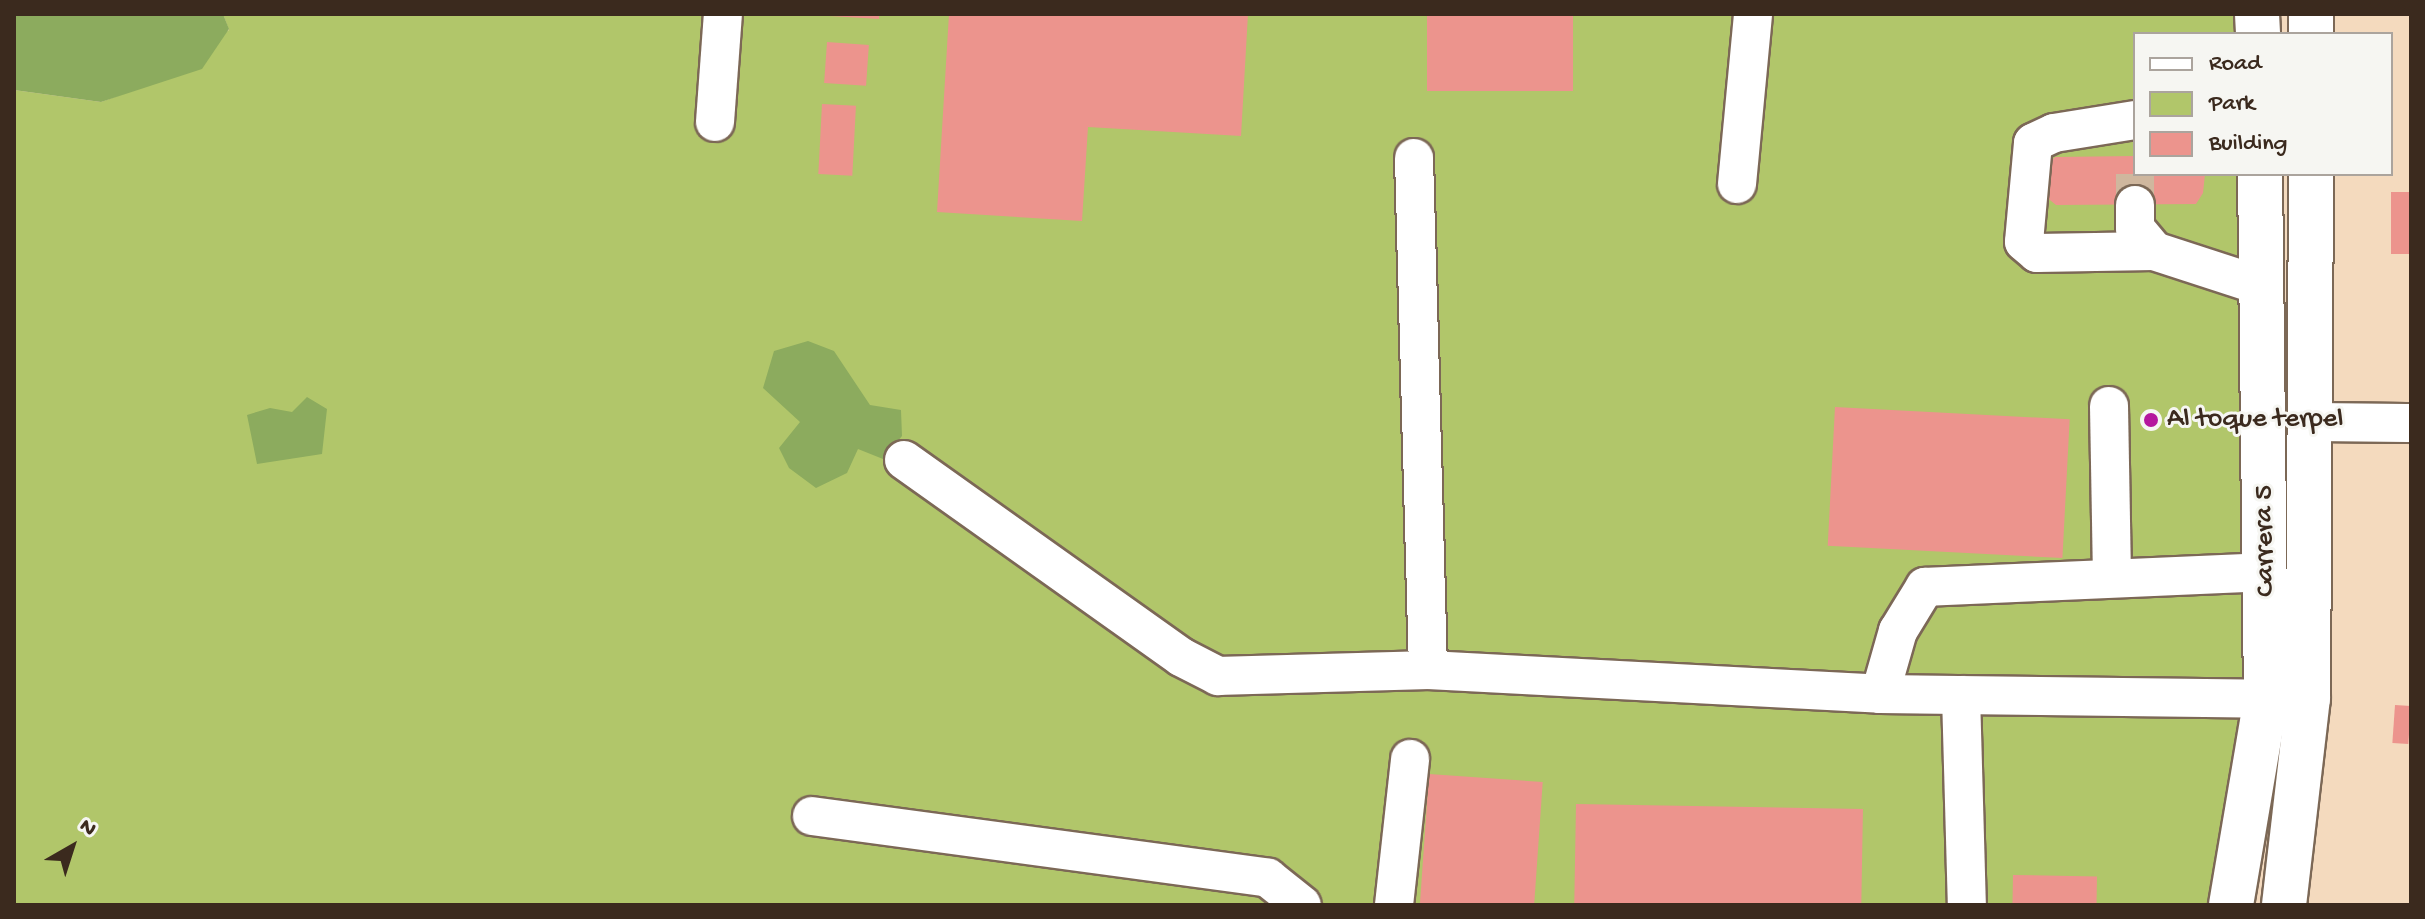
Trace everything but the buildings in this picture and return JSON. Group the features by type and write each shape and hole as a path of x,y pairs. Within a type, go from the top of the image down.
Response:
{"main road":[{"name":"Carrera 5","path":"2231,905 2266,699 2267,572 2260,176"},
{"name":"Carrera 5","path":"2284,905 2308,699 2311,176"}],"street":[{"path":"715,122 723,14"},
{"path":"1737,184 1753,14"},
{"path":"2133,120 2054,133 2033,143 2024,242 2037,253 2154,251 2262,286"},
{"path":"1414,158 1428,670"},
{"path":"2135,205 2135,228 2154,251"},
{"path":"2109,406 2112,575"},
{"path":"2311,422 2411,423"},
{"path":"904,460 1181,657 1218,676 1428,670 1880,694 2266,699"},
{"path":"1880,694 1898,631 1925,587 2112,575 2267,572"},
{"path":"1961,695 1967,905"},
{"path":"1394,905 1410,759"},
{"path":"812,816 1268,878 1302,905"}],"green space":[{"path":"14,14 223,14 229,29 202,69 101,102 14,90"},
{"path":"223,14 2243,14 2244,32 2133,32 2133,176 2247,176 2253,703 2219,905 14,905 14,90 101,102 145,86 229,30"},
{"path":"808,341 834,351 870,405 901,410 902,436 883,459 858,449 847,473 816,488 789,468 779,448 800,422 763,388 774,351"},
{"path":"307,397 327,409 322,454 257,464 247,415 270,408 292,412"}],"tunnel":[{"path":"2135,176 2135,205"}],"place":[{"name":"Al toque terpel","path":"2151,420"}]}
